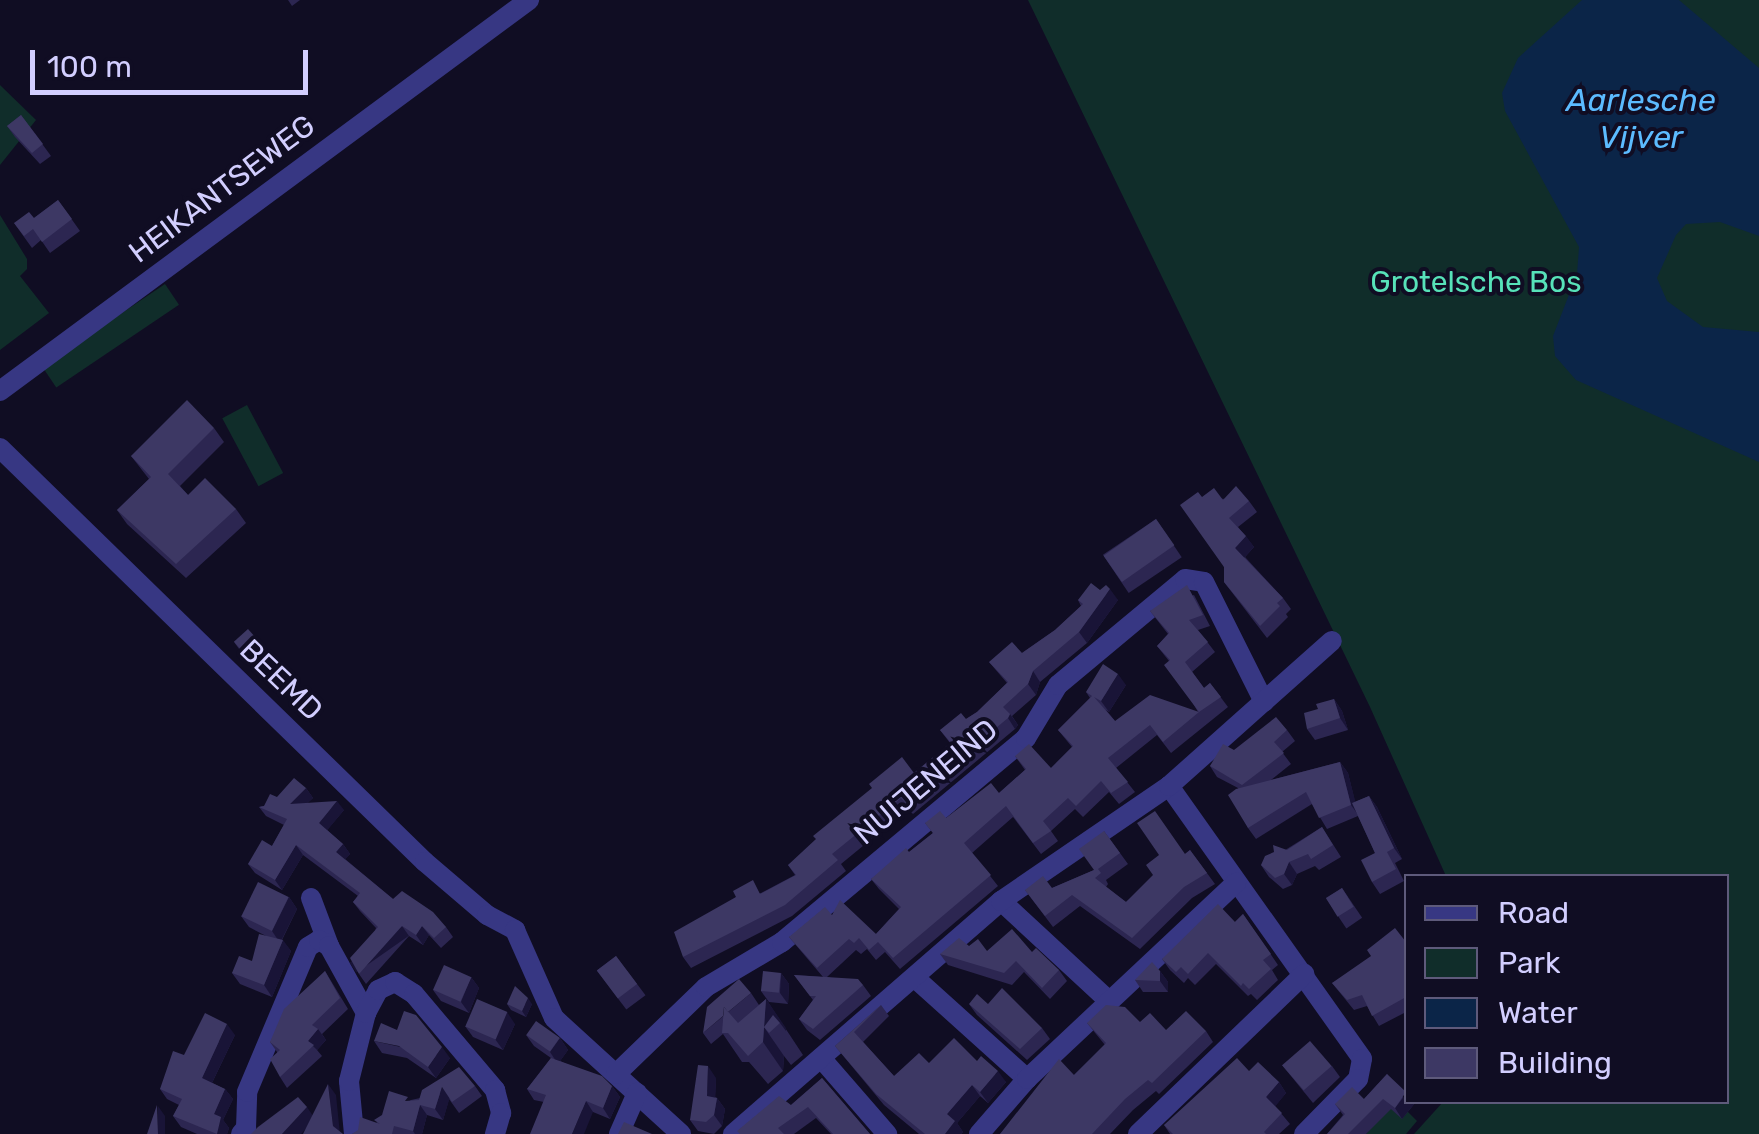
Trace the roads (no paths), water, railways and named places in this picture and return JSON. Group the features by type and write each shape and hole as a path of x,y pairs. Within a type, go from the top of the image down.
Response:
{"street":[{"name":"HEIKANTSEWEG","path":"0,392 528,0"},
{"name":"BEEMD","path":"0,448 425,862 487,915 516,930 554,1018 616,1074"},
{"name":"NUIJENEIND","path":"616,1074 706,987 782,942 1026,738 1058,685 1185,579 1204,582 1264,702"},
{"path":"733,1134 1002,901 1169,786 1332,640"},
{"path":"1169,786 1362,1060 1358,1079 1304,1134"},
{"path":"980,1134 1027,1079 1236,883"},
{"path":"311,898 329,946 366,1013"},
{"path":"1002,901 1108,1000"},
{"path":"241,1134 246,1128 246,1092 308,947 319,940 329,946"},
{"path":"1138,1134 1304,974"},
{"path":"915,978 1027,1079"},
{"path":"354,1134 350,1081 366,1013 378,990 395,982 414,994 495,1090 501,1113 495,1134"},
{"path":"821,1058 888,1134"},
{"path":"616,1074 681,1134"},
{"path":"620,1134 637,1094"}],"water":[{"name":"Aarlesche Vijver","path":"1582,0 1679,0 1759,68 1759,236 1720,222 1686,224 1676,235 1657,278 1667,301 1703,327 1759,332 1759,462 1576,380 1555,356 1553,336 1577,274 1579,247 1505,111 1502,93 1518,58"}],"park label":[{"name":"Grotelsche Bos","path":"1476,282"}]}
